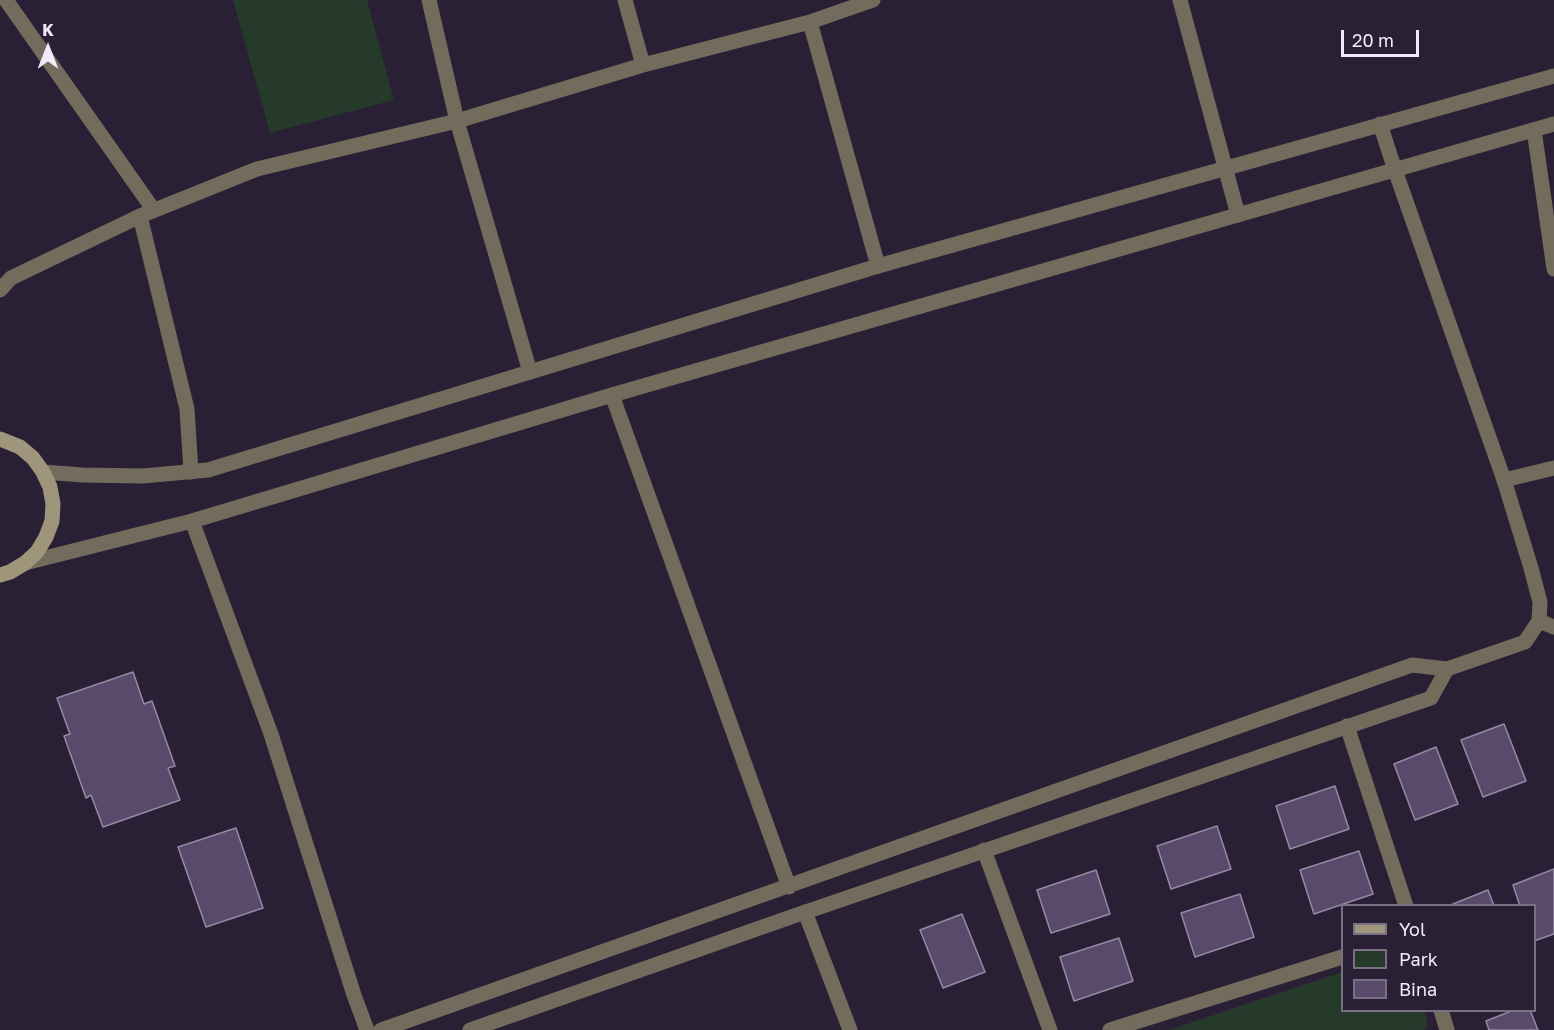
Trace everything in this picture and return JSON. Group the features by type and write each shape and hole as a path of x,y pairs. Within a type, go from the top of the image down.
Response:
{"main road":[{"path":"0,575 25,564 37,552 52,521 53,504 50,488 33,458 20,447 2,438"}],"street":[{"path":"429,0 457,122 530,372"},
{"path":"625,0 643,65"},
{"path":"0,290 11,278 147,213 257,169 457,122 643,65 810,22 873,0"},
{"path":"1180,0 1238,215"},
{"path":"14,3 147,213 187,409 191,472"},
{"path":"810,22 878,266"},
{"path":"43,472 143,476 208,470 878,266 1554,76"},
{"path":"381,1030 1412,665 1447,669 1525,642 1539,621 1540,602 1504,480 1380,124"},
{"path":"25,564 192,521 612,395 1554,124"},
{"path":"1534,130 1554,269"},
{"path":"612,395 789,886"},
{"path":"1504,480 1554,468"},
{"path":"192,521 271,734 367,1030"},
{"path":"1539,621 1554,627"},
{"path":"470,1030 984,850 1431,698 1447,669"},
{"path":"1347,726 1405,904"},
{"path":"984,850 1050,1030"},
{"path":"805,912 850,1030"},
{"path":"1110,1030 1341,957"},
{"path":"1441,1012 1447,1030"}],"green space":[{"path":"233,0 367,0 394,100 270,133"},
{"path":"1341,972 1341,1012 1424,1012 1427,1019 1427,1027 1423,1030 1169,1030"}],"building":[{"path":"133,672 144,704 152,701 175,766 168,768 180,800 103,827 91,795 86,798 64,736 70,734 57,698"},
{"path":"1504,724 1526,781 1483,797 1461,740"},
{"path":"1436,747 1458,804 1415,820 1394,764"},
{"path":"1335,786 1349,829 1290,849 1276,806"},
{"path":"1217,826 1231,869 1171,889 1157,846"},
{"path":"236,828 263,908 206,927 178,847"},
{"path":"1359,851 1373,894 1314,914 1300,870"},
{"path":"1554,869 1554,934 1536,940 1536,904 1519,904 1513,885"},
{"path":"1096,870 1110,914 1051,933 1037,890"},
{"path":"1488,890 1493,904 1453,904"},
{"path":"1240,894 1254,937 1195,957 1181,913"},
{"path":"962,914 985,972 943,988 920,930"},
{"path":"1119,938 1133,981 1074,1001 1060,957"},
{"path":"1509,1012 1531,1012 1538,1030 1489,1030 1486,1021"}]}
